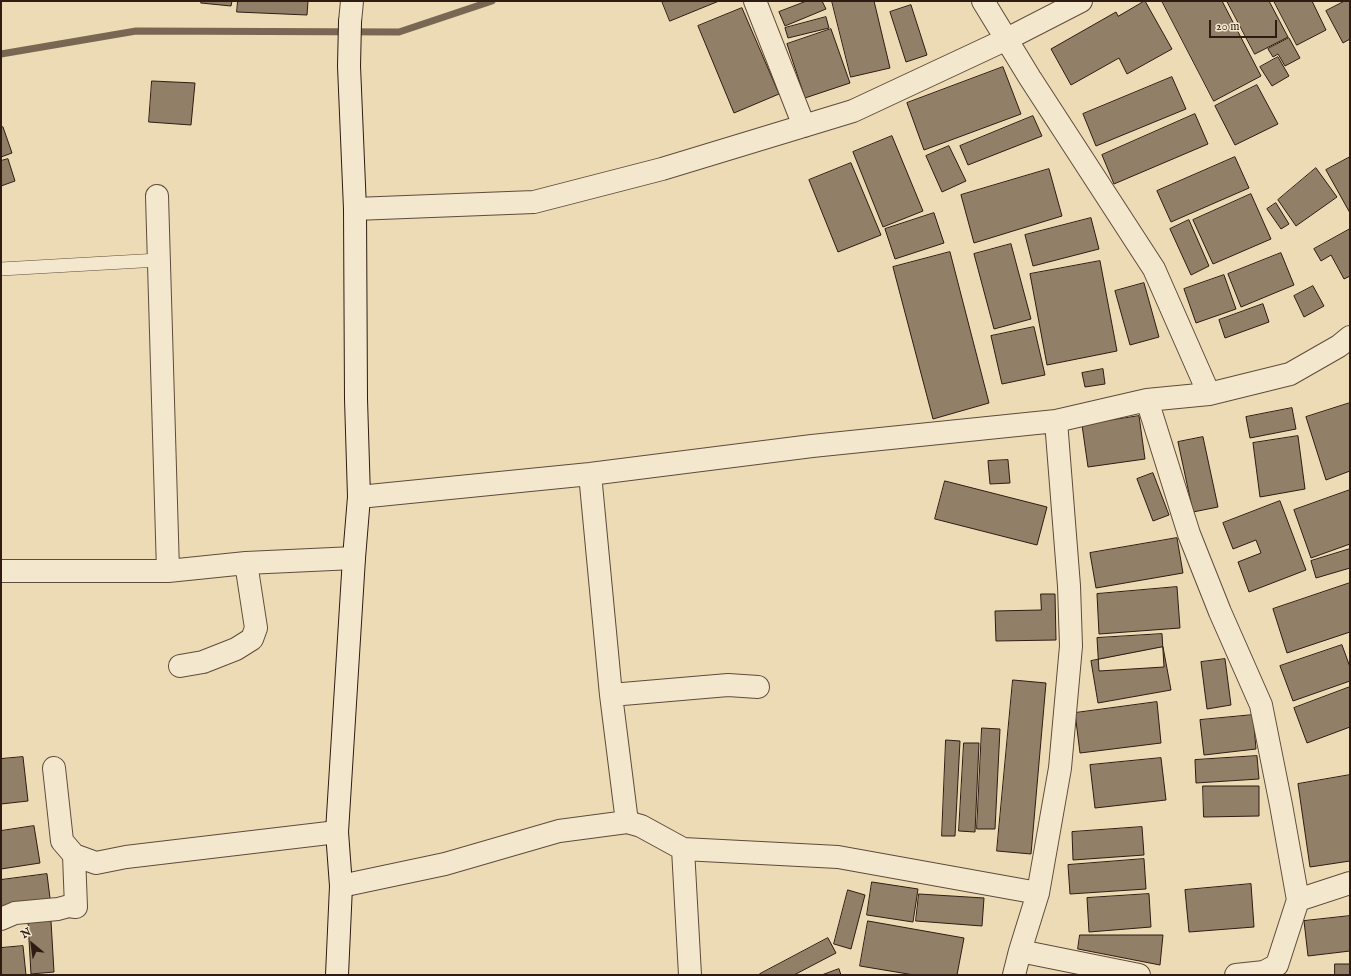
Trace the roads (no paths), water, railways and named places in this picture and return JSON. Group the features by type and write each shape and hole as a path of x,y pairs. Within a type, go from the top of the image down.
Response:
{"street":[{"path":"755,1 804,126"},
{"path":"983,1 1030,78 1154,269 1209,394"},
{"path":"355,210 534,202 662,169 853,111 1007,39 1081,1"},
{"path":"337,975 341,886 337,832 359,497 356,399 355,210 349,66 351,12"},
{"path":"158,196 168,571"},
{"path":"359,497 590,474 812,446 1056,421 1147,400 1209,394 1290,374 1346,348"},
{"path":"1147,400 1189,534 1220,612 1261,705 1298,900 1277,965 1264,972 1236,975"},
{"path":"1014,975 1038,893 1060,768 1071,646 1068,578 1056,421"},
{"path":"590,474 611,695 627,822"},
{"path":"1,571 168,571 246,563 354,558"},
{"path":"180,666 203,662 236,649 252,639 256,628 246,563"},
{"path":"611,695 728,685 758,687"},
{"path":"54,768 62,841 74,854 96,862 126,857 337,832"},
{"path":"341,886 445,864 559,831 627,822 641,826 683,850 838,857 1038,893"},
{"path":"683,850 690,975"},
{"path":"1,919 15,913 58,909 69,906 76,908 74,854"},
{"path":"1298,900 1350,883"},
{"path":"1020,951 1140,975"}],"lane":[{"path":"1,269 159,260"}],"waterway":[{"path":"1,54 136,31 399,32 492,1"}]}
